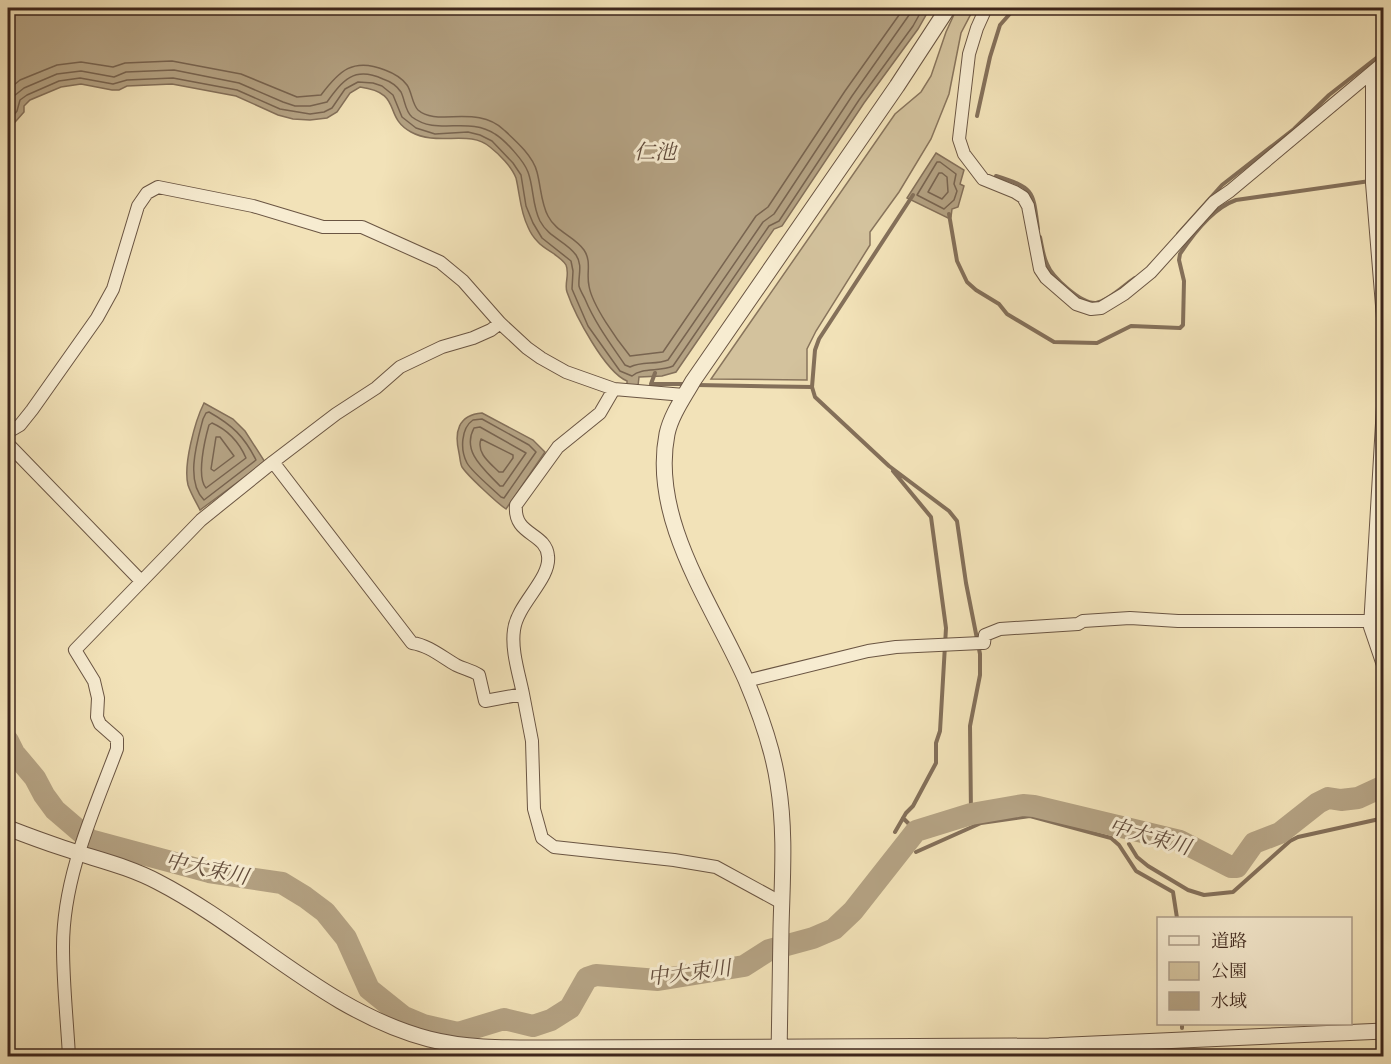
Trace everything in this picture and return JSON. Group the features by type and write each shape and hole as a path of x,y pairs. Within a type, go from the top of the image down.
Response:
{"street":[{"path":"779,1052 783,825 778,782 766,736 746,681 685,554 673,520 667,487 665,456 668,433 689,388 948,8"},
{"path":"986,8 976,28 969,54 959,139 964,154 982,179 1023,197 1028,206 1040,269 1046,278 1076,304 1091,309 1112,303 1151,272 1214,202 1383,62"},
{"path":"1372,73 1372,181 1383,330"},
{"path":"8,432 20,425 32,410 98,318 113,289 138,206 147,193 158,187 254,206 323,227 362,226 440,262 463,281 500,322 541,358 566,372 614,389 689,388"},
{"path":"69,1056 63,946 69,892 82,842 117,749 117,739 100,724 97,717 98,698 94,681 75,650 201,520 273,462 336,414 376,388 400,367 491,330 500,322"},
{"path":"1383,384 1370,621 1383,668"},
{"path":"614,389 600,413 558,447 516,505 515,517 520,526 541,542 549,554 548,565 519,612 513,631 515,656 532,741 534,810 542,838 554,847 674,860 716,867 782,903"},
{"path":"8,444 141,581"},
{"path":"273,462 412,643 420,644 459,667 468,668 479,675 485,701 523,694"},
{"path":"746,681 868,651 896,647 978,644 984,643 985,635 1000,629 1078,624 1083,621 1130,618 1178,621 1370,621"},
{"path":"8,828 82,842 212,913 347,1006 400,1030 429,1039 481,1048 779,1052 1049,1046 1383,1031"}],"green space":[{"path":"957,8 974,8 961,33 949,94 931,139 899,192 870,232 870,245 816,331 807,349 807,380 711,379 895,114 921,92 931,76"}],"water":[{"name":"仁池","path":"8,8 930,8 918,29 864,103 782,226 774,229 676,372 662,376 639,377 638,386 627,385 627,381 618,376 600,355 567,292 566,265 532,235 523,215 514,174 501,157 482,142 463,138 432,138 411,132 402,126 388,100 382,94 360,87 350,93 337,112 327,118 310,120 278,115 236,96 172,84 127,86 119,90 112,90 81,84 61,87 30,100 24,106 24,112 8,130"},
{"path":"936,153 964,170 960,184 964,186 958,207 952,209 951,217 948,218 907,198"},
{"path":"204,403 233,419 245,431 265,462 200,510 188,485 187,466 194,432"},
{"path":"482,413 533,440 545,452 506,509 465,471 461,464 457,438 460,426 468,417"}],"waterway":[{"path":"977,116 990,57 1000,25 1015,8"},
{"path":"1178,234 1222,185 1294,129 1329,95 1384,52"},
{"path":"996,176 1018,184 1030,193 1035,206 1038,229"},
{"path":"949,214 957,261 967,282 976,290 999,304 1007,314 1054,342 1097,343 1131,326 1180,328 1183,325 1184,281 1179,260 1180,254 1204,222 1219,209 1236,200 1384,179"},
{"path":"812,387 815,350 819,339 913,195"},
{"path":"1040,237 1044,258 1050,269 1068,289 1083,299 1090,302 1101,302 1135,278"},
{"path":"655,373 651,384 686,384"},
{"path":"697,385 812,387 815,397 889,466 949,511 957,521 980,654 980,675 970,726 971,814"},
{"path":"893,471 931,517 946,628 936,763 913,806 895,832"},
{"name":"中大束川","path":"8,741 55,810 90,840 209,872 282,883 325,912 346,938 369,989 404,1017 423,1025 458,1033 504,1019 533,1026 551,1020 570,1008 587,978 596,975 658,980 744,966 769,950 813,938 834,929 853,911 916,831 971,814 1023,805 1034,806 1180,841 1231,867 1237,867 1254,843 1280,833 1318,803 1328,798 1341,800 1358,798 1384,786"},
{"path":"916,852 981,823 1030,816 1111,838 1119,845 1136,871 1173,892 1177,917"},
{"path":"903,818 916,831"},
{"path":"1129,844 1137,857 1148,866 1188,890 1204,895 1233,892 1290,841 1298,837 1384,818"},
{"path":"1183,1052 1184,1056"}]}
